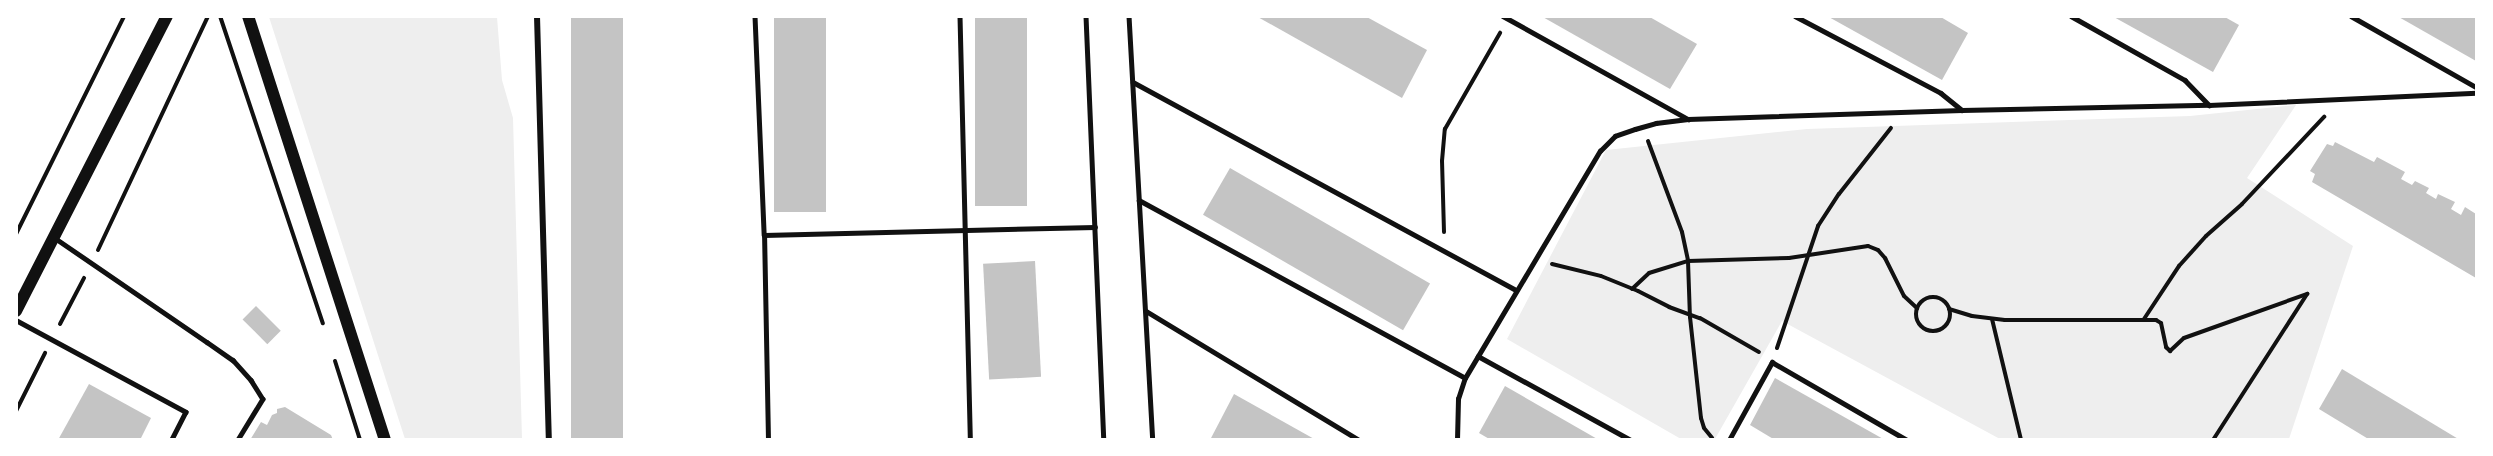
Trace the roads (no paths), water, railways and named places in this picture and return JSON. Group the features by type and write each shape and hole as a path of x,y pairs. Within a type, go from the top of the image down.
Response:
{"main road":[{"path":"16,311 167,16"},
{"path":"248,16 385,440"}],"street":[{"path":"537,16 549,440"}],"lane":[{"path":"754,16 765,235 768,440"},
{"path":"960,16 963,231 970,440"},
{"path":"1086,16 1104,440"},
{"path":"1130,16 1153,440"},
{"path":"1795,16 1941,93 1962,110"},
{"path":"2071,16 2185,80 2209,105"},
{"path":"2351,16 2476,87"},
{"path":"1506,18 1688,119"},
{"path":"1133,82 1516,290"},
{"path":"1457,440 1458,399 1465,378 1516,290 1600,151 1616,136 1642,127 1688,119 2209,105 2476,93"},
{"path":"1139,200 1465,378"},
{"path":"765,235 1095,227"},
{"path":"55,238 233,360 251,380 263,399 238,440"},
{"path":"1146,311 1359,440"},
{"path":"16,320 186,412 172,440"},
{"path":"1478,356 1631,440"},
{"path":"1729,440 1772,362 1907,440"}]}
